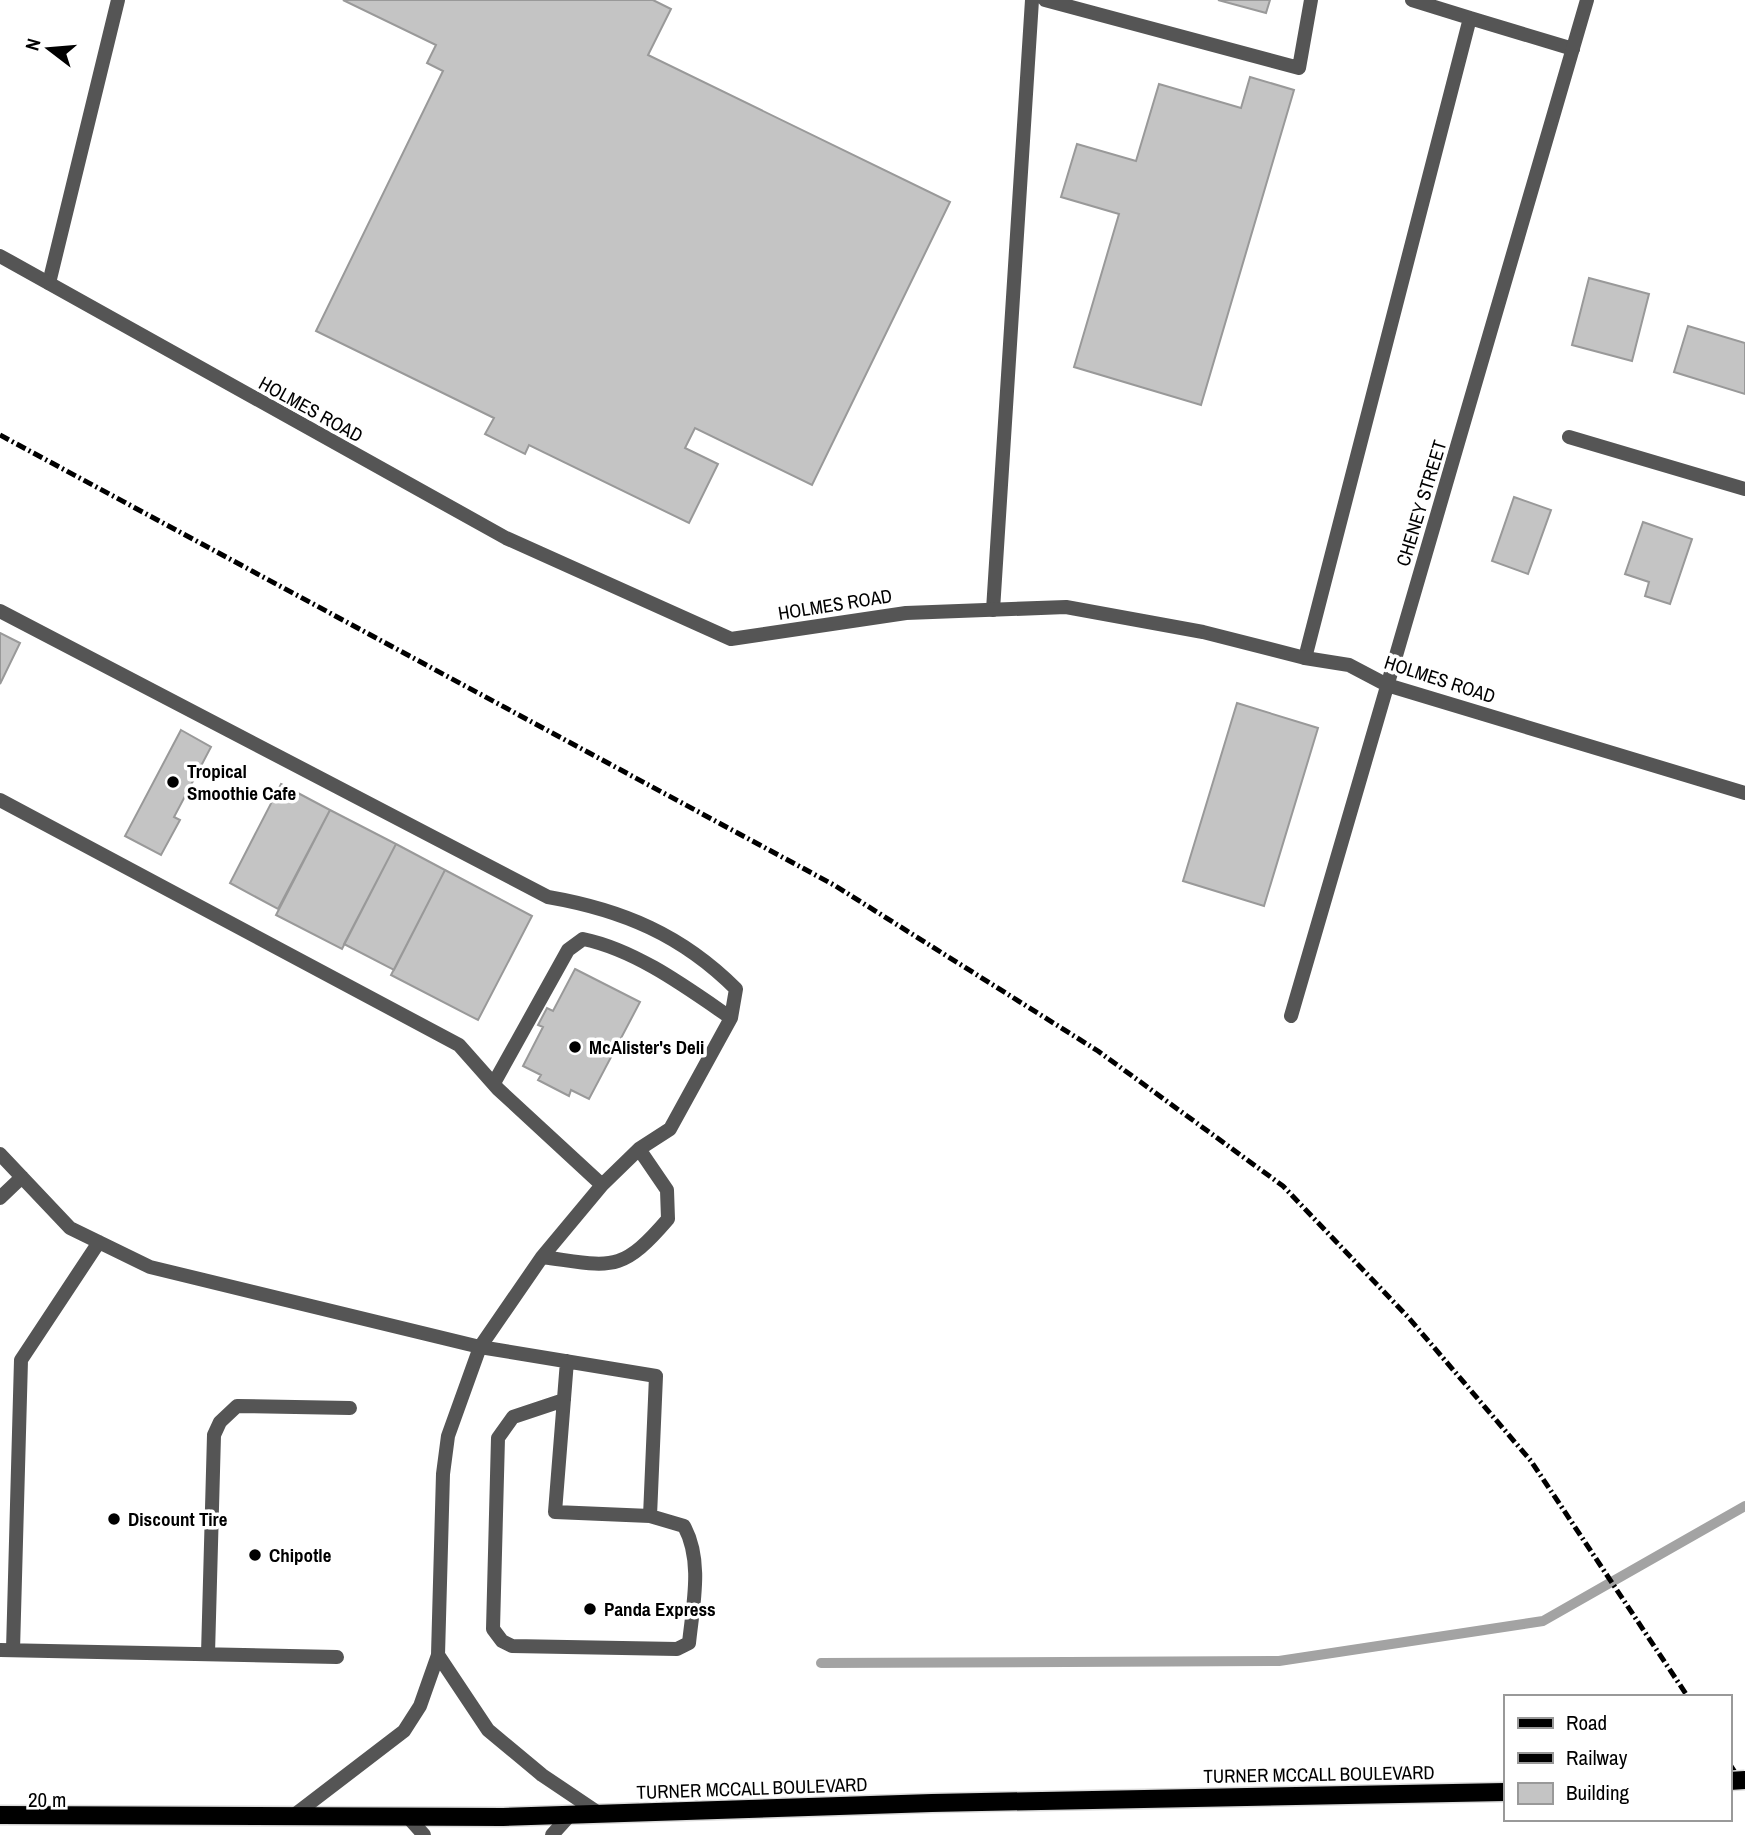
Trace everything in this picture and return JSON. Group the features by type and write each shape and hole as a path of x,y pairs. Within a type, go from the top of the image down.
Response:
{"main road":[{"name":"TURNER MCCALL BOULEVARD","path":"0,1815 569,1816 932,1803 1504,1792"}],"street":[{"path":"49,283 118,0"},
{"path":"993,610 1032,0"},
{"path":"1045,0 1299,68 1311,0"},
{"path":"1412,0 1573,49"},
{"name":"CHENEY STREET","path":"1291,1016 1587,0"},
{"path":"1305,658 1470,18"},
{"name":"HOLMES ROAD","path":"0,256 506,538 731,639 906,613 1066,607 1203,632 1305,658 1349,665 1387,685 1745,793"},
{"path":"1569,437 1745,489"},
{"path":"0,611 548,897 596,905 662,932 707,960 736,989 731,1018 670,1129 639,1149 602,1185 542,1257 480,1347 448,1436 443,1474 438,1655 420,1706 404,1731 293,1816"},
{"path":"0,800 458,1045 494,1083 602,1185"},
{"path":"494,1083 568,950 583,939 608,944 690,990 731,1018"},
{"path":"542,1257 609,1266 642,1250 668,1219 667,1190 639,1149"},
{"path":"0,1154 70,1228 150,1267 480,1347 656,1376 650,1516"},
{"path":"0,1198 22,1177"},
{"path":"99,1242 21,1360 6,1650 337,1657"},
{"path":"564,1400 513,1417 498,1438 493,1629 502,1641 512,1646 677,1649 689,1643 694,1588 694,1545 684,1526 650,1516 555,1512 564,1400 567,1361"},
{"path":"208,1654 214,1435 220,1422 237,1406 350,1408"},
{"path":"438,1655 488,1730 542,1775 600,1814"},
{"path":"552,1835 569,1816"},
{"path":"408,1817 424,1835"}],"building":[{"path":"343,0 653,0 671,9 648,55 950,202 812,485 695,428 685,448 718,464 689,523 529,445 525,454 485,434 494,418 316,331 443,71 427,63 436,45"},
{"path":"1218,0 1270,0 1266,13"},
{"path":"1250,77 1294,90 1201,405 1074,367 1119,214 1061,197 1077,144 1136,161 1159,84 1241,108"},
{"path":"1589,278 1649,294 1632,361 1572,345"},
{"path":"1688,326 1745,343 1745,394 1674,372"},
{"path":"1514,497 1551,510 1528,574 1492,561"},
{"path":"1643,522 1692,539 1670,604 1645,596 1649,582 1625,574"},
{"path":"0,633 20,643 0,684"},
{"path":"1237,703 1318,728 1264,906 1183,881"},
{"name":"Tropical Smoothie Cafe","path":"181,730 211,747 174,817 180,820 161,855 125,836"},
{"path":"281,784 330,810 278,909 230,883"},
{"path":"330,810 396,844 342,949 276,915"},
{"path":"396,844 445,870 394,970 344,944"},
{"path":"445,870 532,916 478,1020 391,975"},
{"name":"McAlister's Deli","path":"575,969 640,1002 589,1099 571,1090 569,1096 538,1080 541,1075 523,1066 543,1027 538,1025 547,1008 553,1011"}],"waterway":[{"path":"821,1663 1279,1661 1543,1621 1745,1506"}],"railway":[{"path":"0,435 834,885 1098,1051 1283,1186 1408,1317 1531,1461 1687,1695"},
{"path":"1731,1766 1745,1788"}],"place":[{"name":"Tropical Smoothie Cafe","path":"173,782"},
{"name":"McAlister's Deli","path":"575,1047"},
{"name":"Discount Tire","path":"114,1519"},
{"name":"Chipotle","path":"255,1555"},
{"name":"Panda Express","path":"590,1609"}]}
